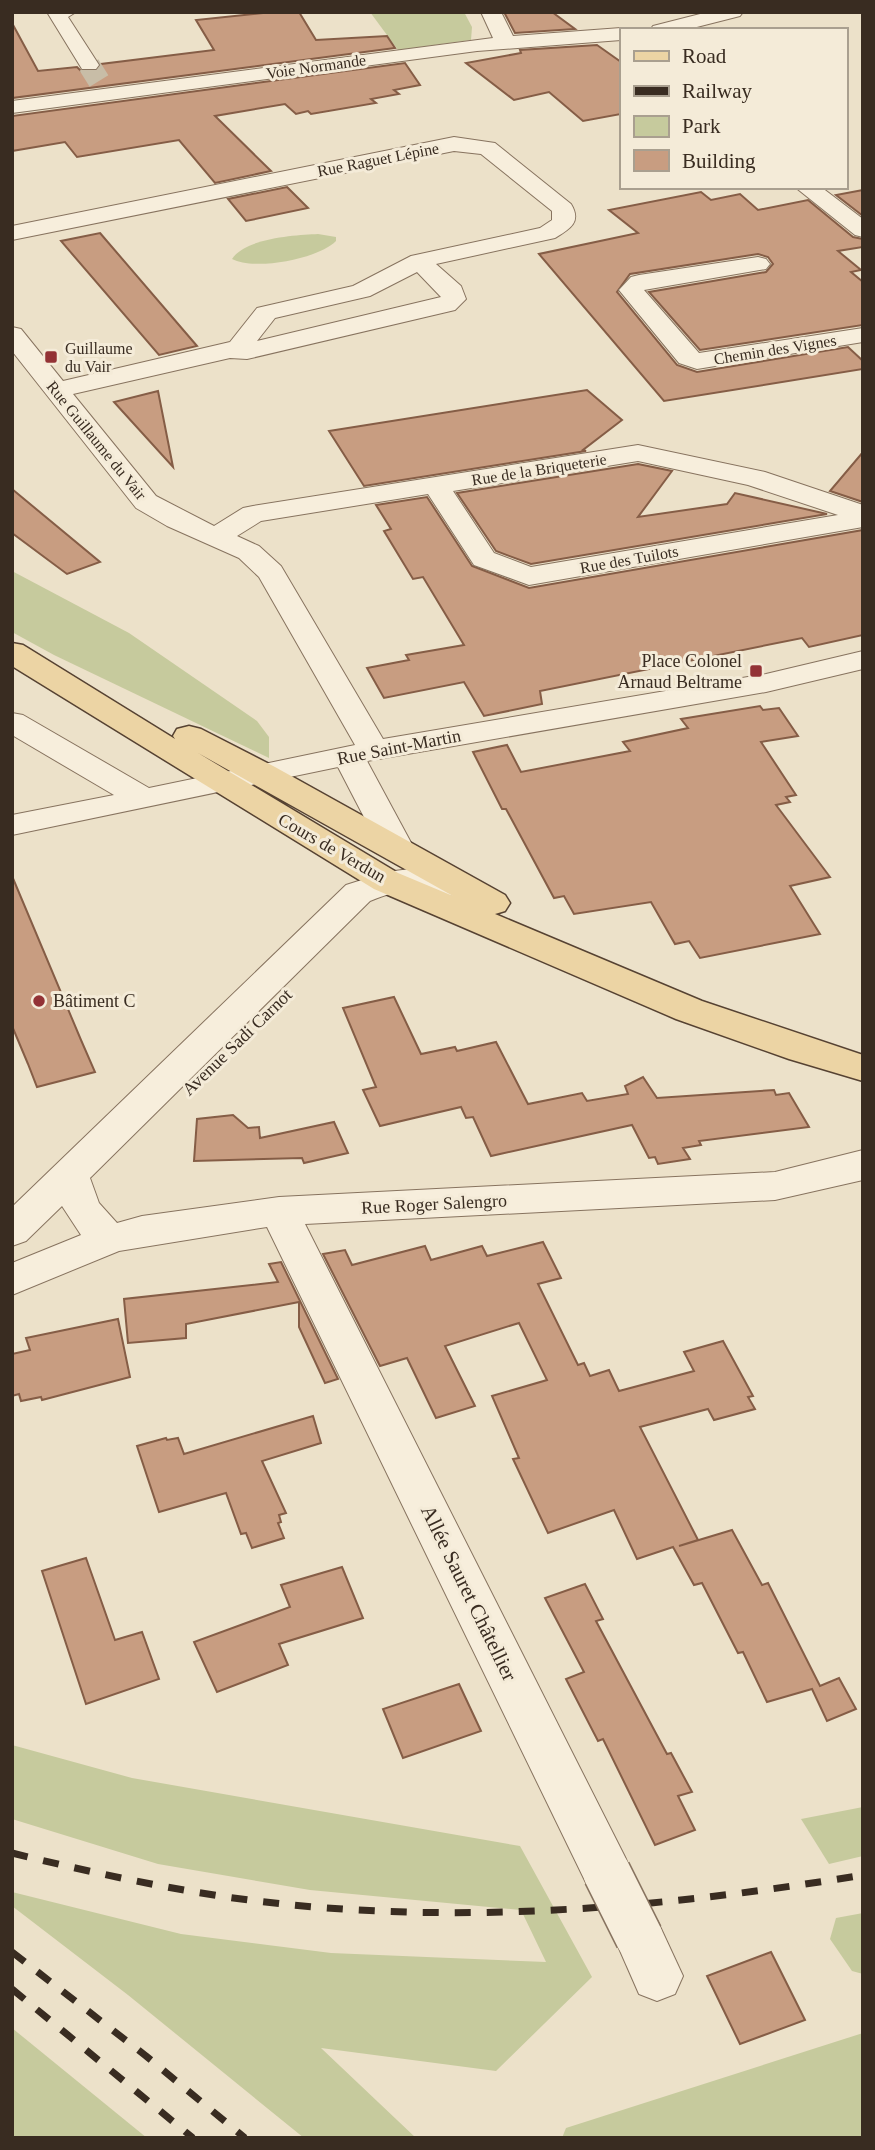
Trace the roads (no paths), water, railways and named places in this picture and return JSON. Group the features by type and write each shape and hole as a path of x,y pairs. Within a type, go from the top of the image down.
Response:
{"main road":[{"name":"Cours de Verdun","path":"22,657 264,774 380,875 463,887 652,994"},
{"name":"Cours de Verdun","path":"22,657 222,783 380,875 652,994 802,1050 863,1068"}],"street":[{"path":"491,12 506,43"},
{"path":"668,28 733,12"},
{"path":"61,13 99,80"},
{"name":"Voie Normande","path":"12,107 99,80 620,34"},
{"name":"Rue Raguet Lépine","path":"12,233 454,144 487,148 563,209 565,216 564,223 547,233 419,261 361,291 266,313 239,348 55,390"},
{"path":"809,189 863,230"},
{"name":"Rue Raguet Lépine","path":"227,350 247,351 446,305 454,299 452,291 419,261"},
{"name":"Chemin des Vignes","path":"758,264 634,285 631,290 688,359 708,360 863,335"},
{"name":"Rue Guillaume du Vair","path":"15,343 146,502 249,552 271,572 361,753 380,875"},
{"name":"Rue de la Briqueterie","path":"216,537 253,514 638,453 755,478 863,517"},
{"name":"Rue des Tuilots","path":"436,486 484,559 529,576 863,517"},
{"name":"Rue Saint-Martin","path":"12,825 361,753 788,679 863,660"},
{"name":"Rue Saint-Martin","path":"788,679 863,687"},
{"path":"12,722 145,799"},
{"name":"Avenue Sadi Carnot","path":"12,1256 73,1186 380,875"},
{"name":"Rue Roger Salengro","path":"12,1280 110,1240 142,1231 279,1212 775,1186 863,1164"},
{"path":"73,1186 89,1221 110,1240"},
{"name":"Avenue Sadi Carnot","path":"12,1231 73,1186"},
{"name":"Allée Sauret Châtellier","path":"279,1212 648,1957"}],"tunnel":[{"path":"89,65 99,81"}],"railway":[{"path":"12,1853 115,1877 220,1896 300,1906 381,1911 462,1913 623,1905 703,1898 863,1875"},
{"path":"12,1952 146,2056 245,2138"},
{"path":"12,1989 193,2138"}],"place":[{"name":"Guillaume du Vair","path":"51,357"},
{"name":"Place Colonel Arnaud Beltrame","path":"756,671"},
{"name":"Bâtiment C","path":"39,1001"}]}
